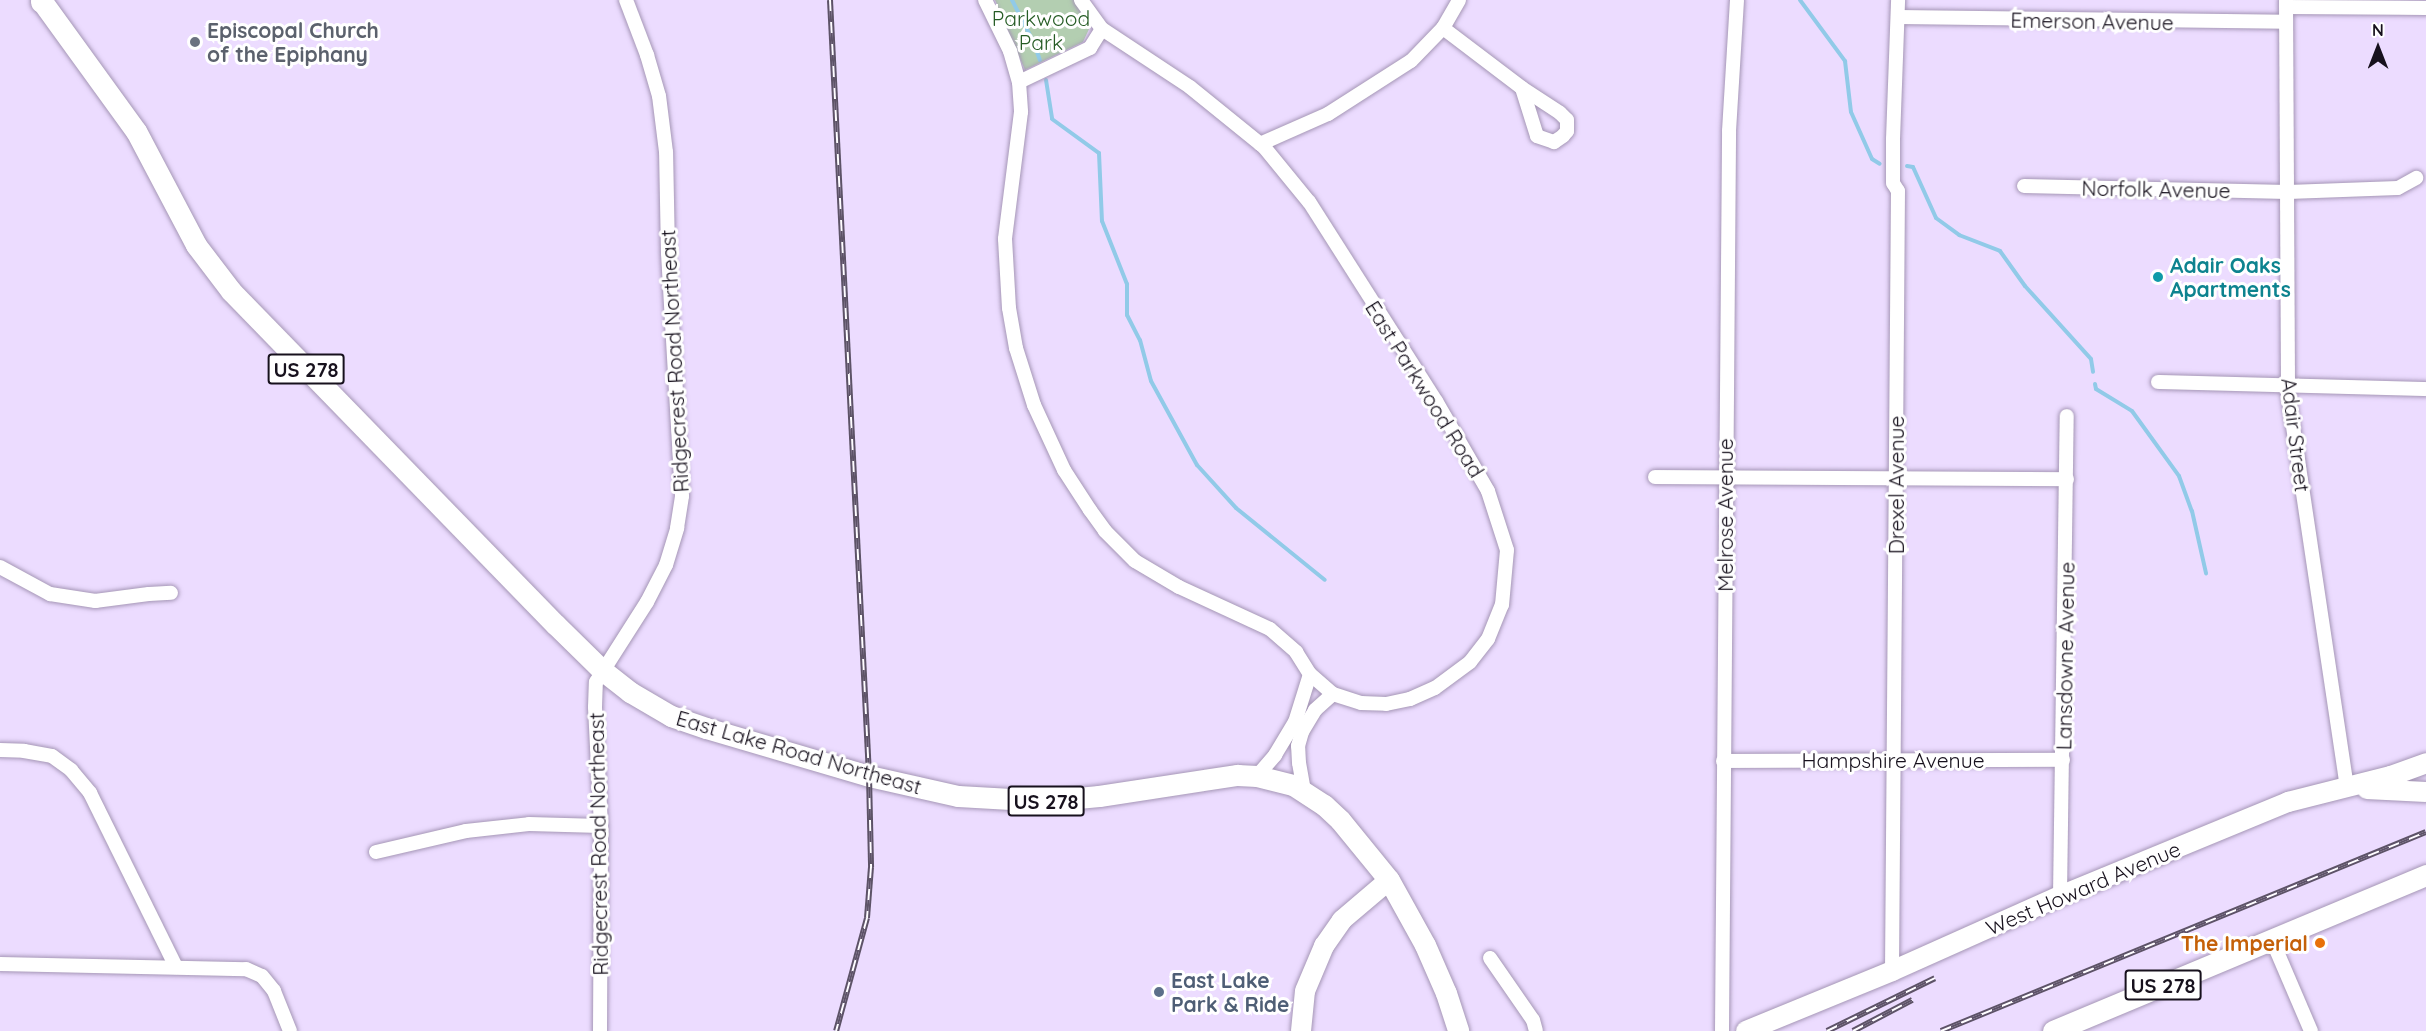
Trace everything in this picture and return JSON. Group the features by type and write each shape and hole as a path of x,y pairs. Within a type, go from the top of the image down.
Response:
{"main road":[{"name":"East Lake Road Northeast","path":"42,1 136,131 196,245 218,276 602,670 630,692 685,721 869,776 958,796 1046,801 1099,796 1219,776 1257,776 1304,791 1340,820 1389,880 1425,945 1446,993 1458,1031"},
{"name":"West Howard Avenue","path":"1746,1031 1892,971 2060,896 2288,802 2422,765"},
{"path":"2422,765 2418,783 2426,790"},
{"path":"2347,787 2360,790 2375,788 2426,790"},
{"name":"US 278","path":"2053,1031 2426,875"},
{"path":"1301,1031 1305,991 1324,946 1342,920 1366,896 1389,880"}],"street":[{"name":"Ridgecrest Road Northeast","path":"600,1031 601,826 595,693 602,670 647,602 666,565 677,528 682,495 668,253 666,152 659,96 647,55 626,0"},
{"path":"985,0 1010,51 1019,82 1021,112 1005,239 1009,308 1025,380 1064,470 1105,531 1135,561 1179,587 1270,629 1296,652 1310,674 1334,694 1315,710 1302,732 1299,763 1304,791"},
{"name":"East Parkwood Road","path":"1081,0 1102,29 1190,87 1260,144 1309,202 1457,435 1488,490 1507,550 1502,604 1488,639 1460,672 1424,694 1386,704 1361,703 1334,694"},
{"path":"1260,144 1328,114 1411,61 1443,28 1459,0"},
{"name":"Melrose Avenue","path":"1722,1031 1729,131 1737,0"},
{"name":"Drexel Avenue","path":"1892,971 1898,191 1893,183 1893,139 1898,0"},
{"path":"2286,4 2425,6"},
{"name":"Adair Street","path":"2286,4 2288,387 2347,787"},
{"name":"Emerson Avenue","path":"1898,17 2196,23 2286,22"},
{"path":"1443,28 1522,88"},
{"path":"1019,82 1090,48 1102,29"},
{"name":"Norfolk Avenue","path":"2024,186 2288,192 2398,188 2416,178"},
{"path":"2157,382 2426,389"},
{"name":"Lansdowne Avenue","path":"2060,896 2067,416"},
{"path":"1655,477 2067,480"},
{"path":"0,567 50,594 95,602 171,593"},
{"path":"1257,776 1275,755 1295,722 1310,674"},
{"path":"0,750 52,756 71,770 95,803 176,967"},
{"name":"Hampshire Avenue","path":"1723,761 2063,760"},
{"path":"376,852 466,831 530,824 601,826"},
{"path":"2272,940 2311,1031"},
{"path":"1490,958 1533,1020 1536,1031"},
{"path":"0,964 246,969 262,976 274,991 290,1031"}],"green space":[{"name":"Parkwood Park","path":"995,0 1077,0 1090,27 1083,42 1025,70"}],"waterway":[{"path":"1012,0 1040,60"},
{"path":"1800,0 1845,61 1851,112 1872,159 1880,164"},
{"path":"1046,80 1052,119 1099,153 1102,221 1127,284 1127,315 1140,340 1151,381 1197,465 1236,508 1325,580"},
{"path":"1907,166 1913,167 1936,218 1959,235 2000,251 2025,286 2091,359 2093,372"},
{"path":"2095,384 2096,389 2132,411 2179,476 2192,511 2206,573"}],"railway":[{"path":"830,0 869,776 871,867 867,918 836,1031"},
{"path":"1941,1031 2426,832"},
{"path":"1827,1031 1935,978"},
{"path":"1853,1031 1912,1000"}],"place":[{"name":"Episcopal Church of the Epiphany","path":"195,42"},
{"name":"Adair Oaks Apartments","path":"2158,277"},
{"name":"The Imperial","path":"2320,943"},
{"name":"East Lake Park & Ride","path":"1159,992"}]}
